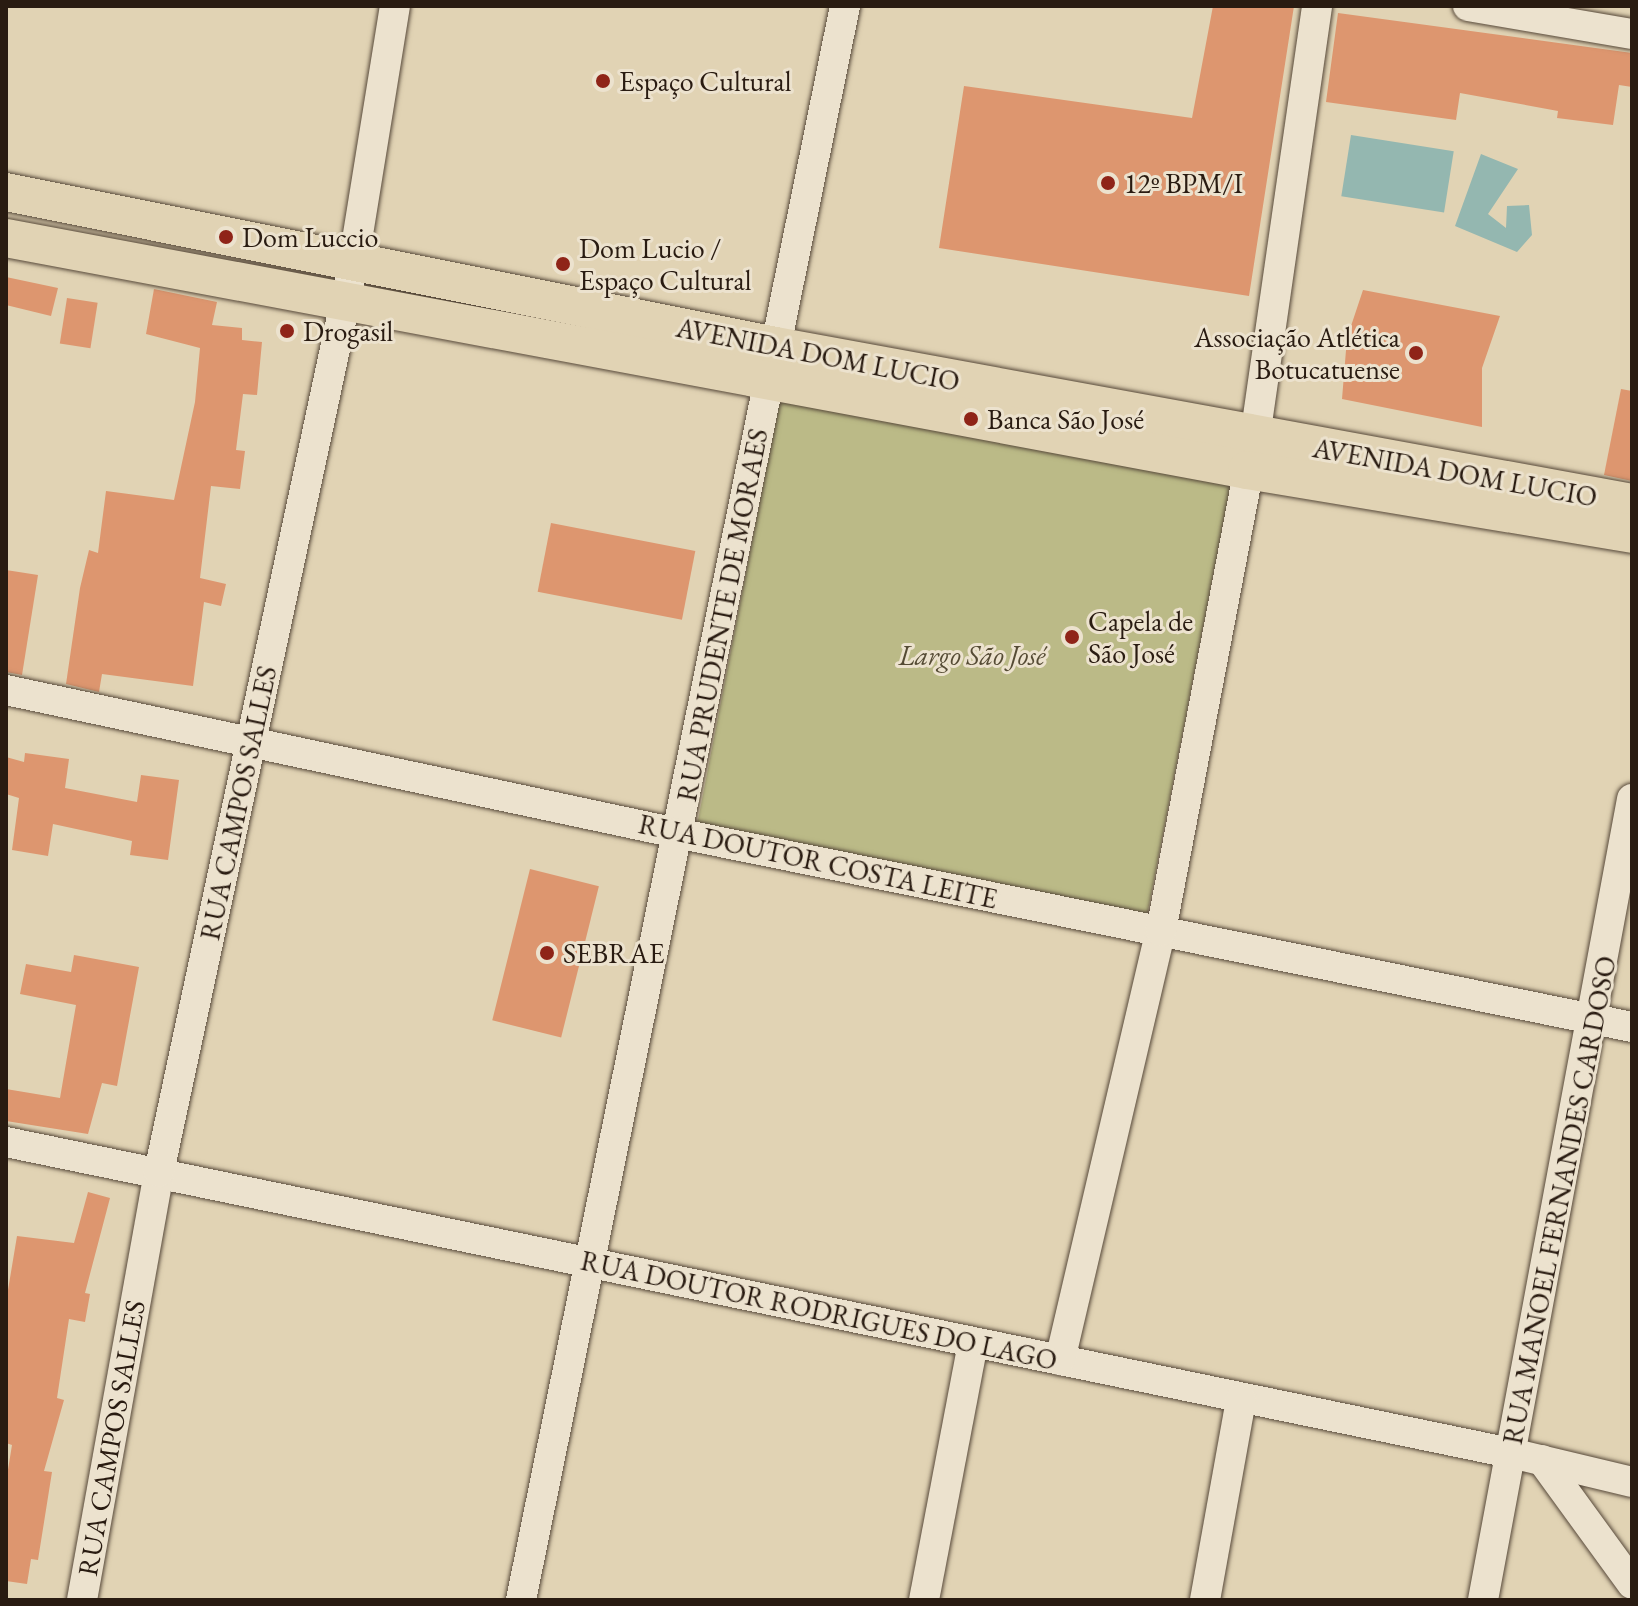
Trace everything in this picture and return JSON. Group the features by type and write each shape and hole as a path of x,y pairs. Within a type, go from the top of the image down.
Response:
{"main road":[{"name":"AVENIDA DOM LUCIO","path":"6,192 349,282"},
{"name":"AVENIDA DOM LUCIO","path":"6,238 349,282 1251,454 1632,534"},
{"name":"AVENIDA DOM LUCIO","path":"1251,454 1632,503"}],"street":[{"name":"RUA CAMPOS SALLES","path":"82,1600 159,1172 349,282 395,6"},
{"name":"RUA PRUDENTE DE MORAES","path":"521,1600 587,1262 681,834 771,362 845,6"},
{"path":"1060,1360 1161,931 1251,454 1317,6"},
{"path":"1468,6 1632,34"},
{"name":"RUA DOUTOR COSTA LEITE","path":"6,690 252,739 681,834 1632,1027"},
{"name":"RUA MANOEL FERNANDES CARDOSO","path":"1483,1600 1594,1018 1632,799"},
{"name":"RUA DOUTOR RODRIGUES DO LAGO","path":"6,1142 1511,1453 1632,1482"},
{"path":"924,1600 973,1344"},
{"path":"1205,1600 1241,1399"},
{"path":"1542,1460 1632,1584"}],"green space":[{"name":"Largo São José","path":"781,393 1232,481 1146,921 695,834"}],"water":[{"path":"1351,135 1454,151 1444,213 1341,196"},
{"path":"1481,154 1518,169 1488,214 1506,228 1507,206 1529,205 1532,235 1517,252 1455,226"}],"building":[{"name":"12º BPM/I","path":"1213,6 1294,6 1249,296 939,248 964,86 1192,118"},
{"path":"1338,13 1632,53 1632,87 1619,85 1613,125 1557,118 1558,111 1460,93 1456,120 1326,102"},
{"path":"6,277 58,288 51,316 6,305"},
{"path":"154,289 217,302 212,325 242,328 242,340 262,342 257,395 243,394 236,450 245,451 240,489 211,486 200,578 226,584 221,606 204,602 193,686 102,674 99,692 66,684 80,588 89,550 98,553 106,491 174,500 195,402 200,348 146,334"},
{"name":"Associação Atlética Botucatuense","path":"1363,290 1500,316 1482,368 1482,427 1342,399 1347,338"},
{"path":"67,298 98,303 90,348 60,343"},
{"path":"1621,389 1632,391 1632,481 1604,475"},
{"path":"551,523 695,551 682,620 538,592"},
{"path":"6,570 38,575 22,675 6,672"},
{"path":"25,753 69,759 65,788 137,802 141,775 179,780 168,860 130,855 132,841 53,824 48,856 12,850 19,798 6,794 6,757 24,762"},
{"name":"SEBRAE","path":"530,869 599,886 561,1038 492,1020"},
{"path":"74,955 139,967 117,1086 102,1083 88,1134 6,1121 6,1089 60,1098 76,1005 20,994 26,964 71,972"},
{"path":"88,1192 110,1198 85,1293 90,1294 85,1322 69,1319 57,1398 64,1400 44,1471 52,1472 38,1560 31,1559 27,1584 6,1581 6,1482 12,1445 6,1443 6,1302 17,1236 74,1243"}],"place":[{"name":"Espaço Cultural","path":"603,81"},
{"name":"12º BPM/I","path":"1108,183"},
{"name":"Dom Luccio","path":"226,237"},
{"name":"Dom Lucio / Espaço Cultural","path":"563,264"},
{"name":"Drogasil","path":"287,331"},
{"name":"Associação Atlética Botucatuense","path":"1416,353"},
{"name":"Banca São José","path":"971,419"},
{"name":"Capela de São José","path":"1072,637"},
{"name":"SEBRAE","path":"547,953"}]}
